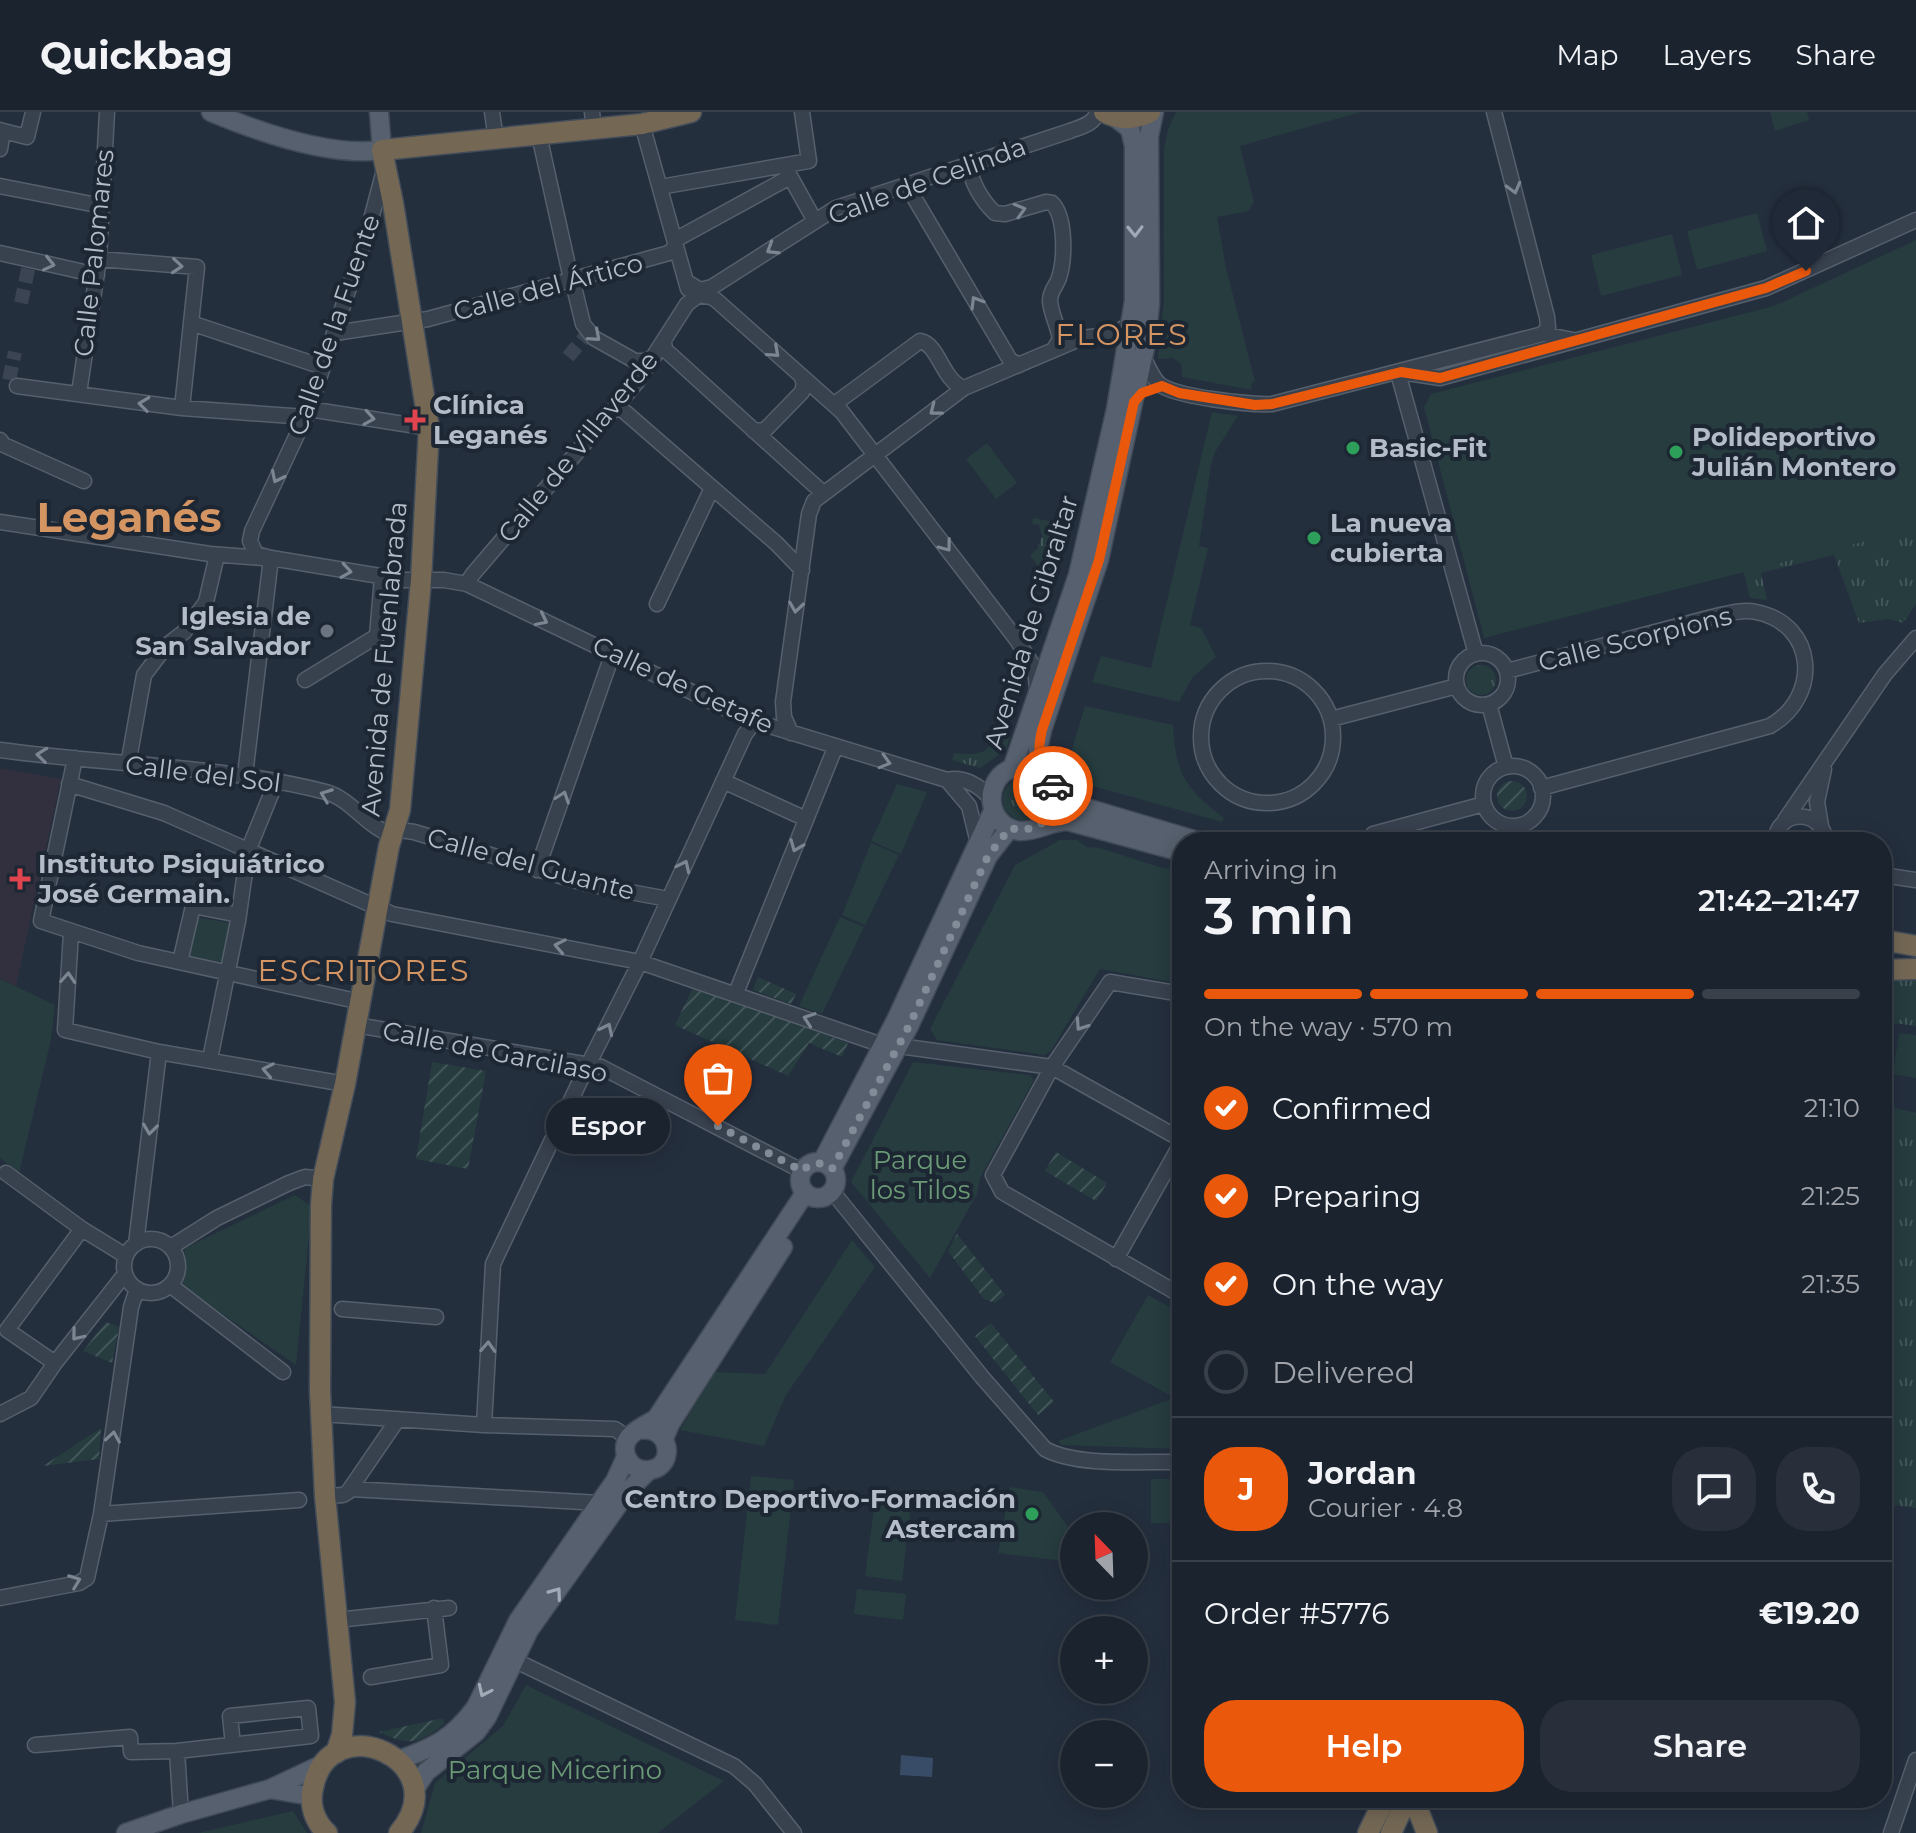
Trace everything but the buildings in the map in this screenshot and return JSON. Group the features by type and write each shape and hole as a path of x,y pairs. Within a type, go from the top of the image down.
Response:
{"highway":[{"path":"1106,114 1134,119 1152,112"},
{"path":"383,158 539,135 593,121 642,124 680,113"},
{"name":"Avenida de Fuenlabrada","path":"311,1796 314,1779 342,1735 345,1702 325,1496 321,1414 323,1179 345,1084 377,906 400,810 421,580 429,428 383,158"},
{"path":"1892,942 1916,946"},
{"path":"1892,969 1916,968"},
{"name":"Avenida de Fuenlabrada","path":"345,1702 368,1745"},
{"path":"329,1759 351,1746 368,1745 385,1750 399,1760 409,1773 414,1790 414,1807 408,1823 399,1833"},
{"path":"311,1796 313,1812 327,1833"},
{"path":"1368,1833 1380,1808"},
{"path":"1391,1833 1402,1808"},
{"path":"1418,1808 1427,1833"}],"main road":[{"path":"211,112 265,133 383,158"},
{"name":"Avenida de Fuenlabrada","path":"379,112 383,158"},
{"name":"Avenida de Gibraltar","path":"1048,780 1039,757 1042,730 1099,560 1143,356 1150,304 1149,136 1152,112"},
{"name":"Avenida de Gibraltar","path":"1012,769 1087,545 1116,409 1130,323 1135,282 1134,140 1130,129 1106,114"},
{"path":"891,1046 978,843 992,806 994,784 1005,772 1029,767 1073,804 1172,833"},
{"path":"1039,826 1048,819 1054,808 1055,796 1048,780"},
{"path":"992,806 997,818 1020,831 1060,821 1083,823 1172,849"},
{"path":"827,1166 988,856 1010,828"},
{"path":"1892,963 1916,968"},
{"path":"817,1194 670,1424 664,1438 665,1459 655,1469 635,1468 625,1451 633,1434 656,1419 817,1194 836,1181 827,1166 810,1163 802,1171 800,1182 817,1194"},
{"path":"633,1434 652,1429 664,1438"},
{"path":"399,1760 448,1739 476,1707 518,1621 615,1481 626,1457"},
{"path":"414,1790 426,1772 476,1732 494,1706 529,1630 628,1491 648,1471"},
{"path":"126,1833 270,1789 329,1759"},
{"path":"270,1789 311,1796"}],"street":[{"path":"0,149 2,130 27,137 33,112"},
{"name":"Calle Palomares","path":"79,393 99,259 107,112"},
{"path":"492,112 496,140"},
{"name":"Calle del Ártico","path":"335,333 412,322 669,253 674,249 675,241 809,161 802,112"},
{"path":"1494,112 1547,317 1548,327 1543,334"},
{"name":"Calle de Celinda","path":"706,291 836,208 1084,125 1106,114"},
{"name":"Calle de Villaverde","path":"472,586 469,580 473,574 618,406 686,306 706,291 675,241 642,124"},
{"path":"539,135 577,279 575,291 588,333 631,360 645,361 654,357"},
{"name":"Calle de la Fuente","path":"271,558 256,554 250,538 308,413 369,227 383,158"},
{"path":"977,161 971,166 971,174 985,202 995,213 1005,214 1046,202 1052,203 1058,210 1064,241 1059,278 1050,298 1060,339 1054,349"},
{"path":"660,187 787,172 815,221"},
{"path":"0,186 102,206"},
{"path":"902,187 909,189 1010,360 1019,365"},
{"path":"1399,372 1440,378 1766,288 1916,220"},
{"path":"0,253 97,275"},
{"path":"99,259 197,267 182,408"},
{"path":"686,306 706,291 841,411"},
{"path":"191,323 323,367"},
{"path":"777,544 788,546 795,542 805,511 819,497 964,388 1089,335 1116,334 1130,323"},
{"path":"1143,356 1162,386 1179,393 1255,405 1272,404 1543,334 1573,340"},
{"path":"664,341 667,351 754,431 819,497"},
{"path":"964,388 954,383 929,345 920,341 840,400 838,406 1017,640 1035,669 1038,695"},
{"path":"1399,372 1476,654"},
{"path":"754,431 765,430 802,392 804,383 801,376"},
{"path":"17,386 182,408 308,413 429,428"},
{"path":"1134,402 1142,393 1162,386"},
{"path":"618,406 777,544 802,570"},
{"path":"2,442 84,481"},
{"path":"657,604 712,488"},
{"path":"791,733 784,717 783,702 809,514 819,497"},
{"name":"Calle de Getafe","path":"0,522 217,555 271,558 382,577 452,580 472,586 762,724 835,748 976,786 992,806"},
{"path":"236,533 244,537 243,557"},
{"path":"128,765 144,675 166,646 184,632 206,602 217,555"},
{"path":"245,775 271,558"},
{"path":"305,680 377,636 382,577"},
{"name":"Calle Scorpions","path":"1507,671 1743,611 1777,620 1795,638 1804,655 1805,682 1799,699 1788,713 1770,726 1541,788"},
{"path":"1778,832 1885,674 1916,638"},
{"path":"1484,653 1498,659 1507,671 1505,692 1489,704 1477,704 1466,699 1457,686 1458,669 1468,657 1476,654 1484,653"},
{"path":"537,870 610,661 621,658"},
{"path":"1274,671 1298,678 1318,694 1331,719 1333,742 1326,767 1310,787 1288,800 1263,803 1239,797 1216,780 1202,752 1200,732 1207,707 1224,686 1247,673 1274,671"},
{"path":"1331,719 1457,686"},
{"path":"1489,704 1506,767"},
{"path":"484,1425 493,1264 640,962 748,729 754,724 762,724"},
{"path":"736,993 835,748"},
{"name":"Calle del Sol","path":"0,750 245,775 331,793 381,830 393,832"},
{"path":"75,758 41,921 71,933 180,962 361,1002"},
{"path":"1824,832 1817,802 1825,765"},
{"path":"1506,767 1522,767 1529,771 1541,788 1538,811 1520,825 1499,822 1488,813 1484,804 1484,785 1497,770 1506,767"},
{"path":"947,780 969,806 978,843"},
{"path":"723,781 806,819"},
{"path":"210,1059 239,915 248,851 276,782"},
{"path":"69,784 164,813 392,914 640,962 891,1046 1052,1067 1172,1135"},
{"path":"1380,832 1484,804"},
{"path":"1785,820 1798,815 1807,816 1821,832"},
{"name":"Calle del Guante","path":"393,832 414,832 587,884 668,899"},
{"path":"1892,876 1916,880"},
{"path":"180,962 193,906 239,915"},
{"path":"71,933 65,1030 159,1052 345,1084"},
{"path":"1172,992 1110,982 1052,1067 993,1175 1002,1192 1172,1290"},
{"name":"Calle de Garcilaso","path":"356,1025 601,1067 802,1171"},
{"path":"0,1414 31,1398 125,1274 159,1052"},
{"path":"1116,1259 1172,1159"},
{"path":"6,1173 82,1229 131,1250 156,1239 171,1247 178,1262 178,1271 170,1285 155,1293 137,1289 125,1274"},
{"path":"171,1247 227,1213 289,1183 305,1177 323,1179"},
{"path":"817,1194 1045,1449 1055,1455 1081,1460 1172,1462"},
{"path":"55,1363 4,1327 82,1229"},
{"path":"170,1285 283,1372"},
{"path":"0,1598 79,1583 87,1578 101,1514 131,1307 137,1289"},
{"path":"342,1309 436,1317"},
{"path":"321,1414 484,1425 615,1429 633,1434"},
{"path":"325,1496 343,1495 351,1489 398,1419"},
{"path":"351,1489 600,1503"},
{"path":"101,1514 299,1500"},
{"path":"337,1620 441,1608 441,1665 371,1677"},
{"path":"514,1660 734,1766 755,1784 794,1833"},
{"path":"35,1745 130,1737 131,1752 177,1751 233,1745 311,1736 308,1708 230,1716 233,1745"},
{"path":"177,1751 181,1814"},
{"path":"1891,1833 1916,1760"}],"shaded area":[{"name":"Instituto Psiquiátrico José Germain.","path":"0,768 61,779 16,986 0,979"}],"green space":[{"path":"1176,112 1361,112 1240,146 1254,202 1249,211 1217,217 1226,268 1255,381 1251,384 1252,390 1182,377 1181,364 1173,358 1158,359 1164,300 1164,148"},
{"path":"1770,112 1807,112 1809,120 1775,131"},
{"path":"1757,213 1767,251 1697,270 1687,231"},
{"path":"1672,234 1682,275 1601,296 1591,255"},
{"name":"Polideportivo Julián Montero","path":"1916,240 1916,499 1894,534 1484,638 1424,407 1431,394 1774,306"},
{"path":"1212,412 1238,416 1215,452 1211,465 1199,546 1208,548 1190,625 1201,628 1216,657 1192,678 1179,702 1092,682 1101,656 1151,668"},
{"path":"987,443 1017,483 996,499 966,459"},
{"path":"1916,488 1916,604 1903,623 1889,619 1859,623 1834,555 1761,573 1767,600 1750,598 1740,557"},
{"path":"1033,518 1061,523 1049,581 1030,555 1037,549 1042,536 1039,525 1032,524"},
{"path":"1481,665 1487,666 1495,674 1495,686 1487,694 1481,695 1475,694 1467,686 1466,680 1467,674 1475,666"},
{"path":"1085,706 1173,725 1177,756 1185,779 1200,798 1224,818 1222,822 1089,785 1087,787 1076,780 1069,771 1068,762"},
{"path":"999,733 1010,737 1006,750 980,768 952,760 954,753 976,754 985,750"},
{"path":"1024,778 1039,784 1045,799 1039,814 1024,820 1009,814 1003,799 1009,784"},
{"path":"1512,781 1523,785 1527,796 1523,807 1512,811 1501,807 1497,796 1501,785"},
{"path":"897,784 927,792 901,854 871,841"},
{"path":"1060,840 1077,840 1087,847 1172,869 1172,982 1100,969 1051,1051 1044,1055 937,1040 930,1029 1015,865"},
{"path":"871,843 899,855 865,925 842,915"},
{"path":"193,917 232,923 225,963 185,957"},
{"path":"840,917 864,927 822,1014 799,1006"},
{"path":"758,977 796,994 791,1004 753,990"},
{"path":"0,979 55,1005 51,1040 19,1173 0,1158"},
{"path":"1892,980 1916,981 1916,1026 1893,1023 1892,1030"},
{"path":"693,987 848,1043 842,1057 809,1043 788,1076 675,1025"},
{"path":"1899,1033 1916,1035 1916,1078 1893,1074"},
{"path":"432,1062 486,1071 468,1169 416,1159"},
{"name":"Parque los Tilos","path":"913,1062 1030,1075 1034,1080 980,1178 977,1194 930,1278 851,1182"},
{"path":"1892,1107 1916,1113 1916,1508 1892,1505"},
{"path":"1056,1152 1107,1183 1096,1201 1045,1171"},
{"path":"295,1195 312,1207 296,1365 181,1285 185,1248"},
{"path":"957,1234 1005,1295 995,1303 984,1299 948,1251"},
{"path":"852,1240 875,1267 786,1395 764,1446 680,1430 715,1372 765,1374"},
{"path":"1148,1295 1172,1308 1172,1396 1110,1362"},
{"path":"106,1322 119,1327 112,1363 83,1351"},
{"path":"991,1323 1054,1402 1038,1415 975,1336"},
{"path":"1172,1399 1172,1449 1061,1445 1058,1441"},
{"path":"101,1428 99,1459 43,1466"},
{"path":"751,1476 794,1480 778,1625 735,1620"},
{"path":"1151,1479 1172,1479 1172,1523 1151,1523"},
{"name":"Centro Deportivo-Formación Astercam","path":"1010,1487 1043,1492 1060,1516 1060,1560 998,1553"},
{"path":"875,1501 911,1505 902,1581 865,1576"},
{"path":"857,1589 906,1594 903,1620 854,1614"},
{"name":"Parque Micerino","path":"526,1685 724,1781 658,1833 421,1833 435,1783 503,1726"},
{"path":"443,1718 444,1724 413,1741 398,1740 379,1732"},
{"path":"293,1811 307,1833 198,1833"}],"water":[{"path":"901,1755 933,1758 932,1777 900,1775"}],"tunnel":[{"path":"21,303 30,260"},
{"path":"568,357 588,333"},
{"path":"9,380 15,352"}],"way so far":[{"path":"718,1126 802,1171 810,1163 822,1162 832,1169 909,1026 988,856 1010,828 1030,830 1048,819 1054,808 1053,786"}],"place":[{"name":"Clínica Leganés","path":"415,420"},
{"name":"Basic-Fit","path":"1353,448"},
{"name":"Polideportivo Julián Montero","path":"1676,452"},
{"name":"La nueva cubierta","path":"1314,538"},
{"name":"Iglesia de San Salvador","path":"327,631"},
{"name":"Instituto Psiquiátrico José Germain.","path":"20,879"},
{"name":"Espor","path":"718,1126"},
{"name":"Centro Deportivo-Formación Astercam","path":"1032,1514"}],"district":[{"name":"FLORES","path":"1122,334"},
{"name":"Leganés","path":"129,517"},
{"name":"ESCRITORES","path":"364,970"}],"route":[{"path":"1053,786 1040,763 1039,740 1099,560 1134,402 1142,393 1162,386 1179,393 1255,405 1272,404 1401,372 1440,378 1766,288 1806,271"}]}
